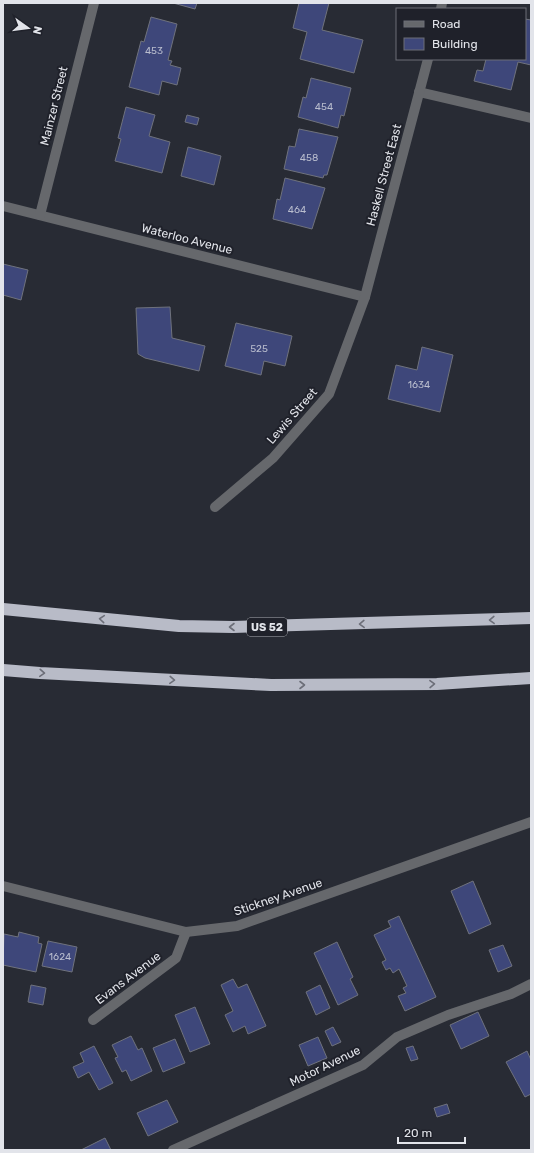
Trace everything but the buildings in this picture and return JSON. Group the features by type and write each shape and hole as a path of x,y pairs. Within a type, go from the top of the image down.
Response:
{"highway":[{"name":"US 52","path":"3,609 179,626 233,628 531,618"},
{"path":"3,670 40,674 271,685 437,684 531,678"}],"street":[{"name":"Mainzer Street","path":"40,215 94,3"},
{"name":"Haskell Street East","path":"366,297 428,60"},
{"path":"419,92 531,118"},
{"name":"Waterloo Avenue","path":"3,206 366,297"},
{"name":"Lewis Street","path":"215,507 272,458 328,394 366,297"},
{"name":"Stickney Avenue","path":"3,886 186,932 237,926 531,822"},
{"name":"Evans Avenue","path":"93,1020 176,958 186,932"},
{"name":"Motor Avenue","path":"173,1150 363,1065 397,1037 448,1015 510,994 531,984"}]}
